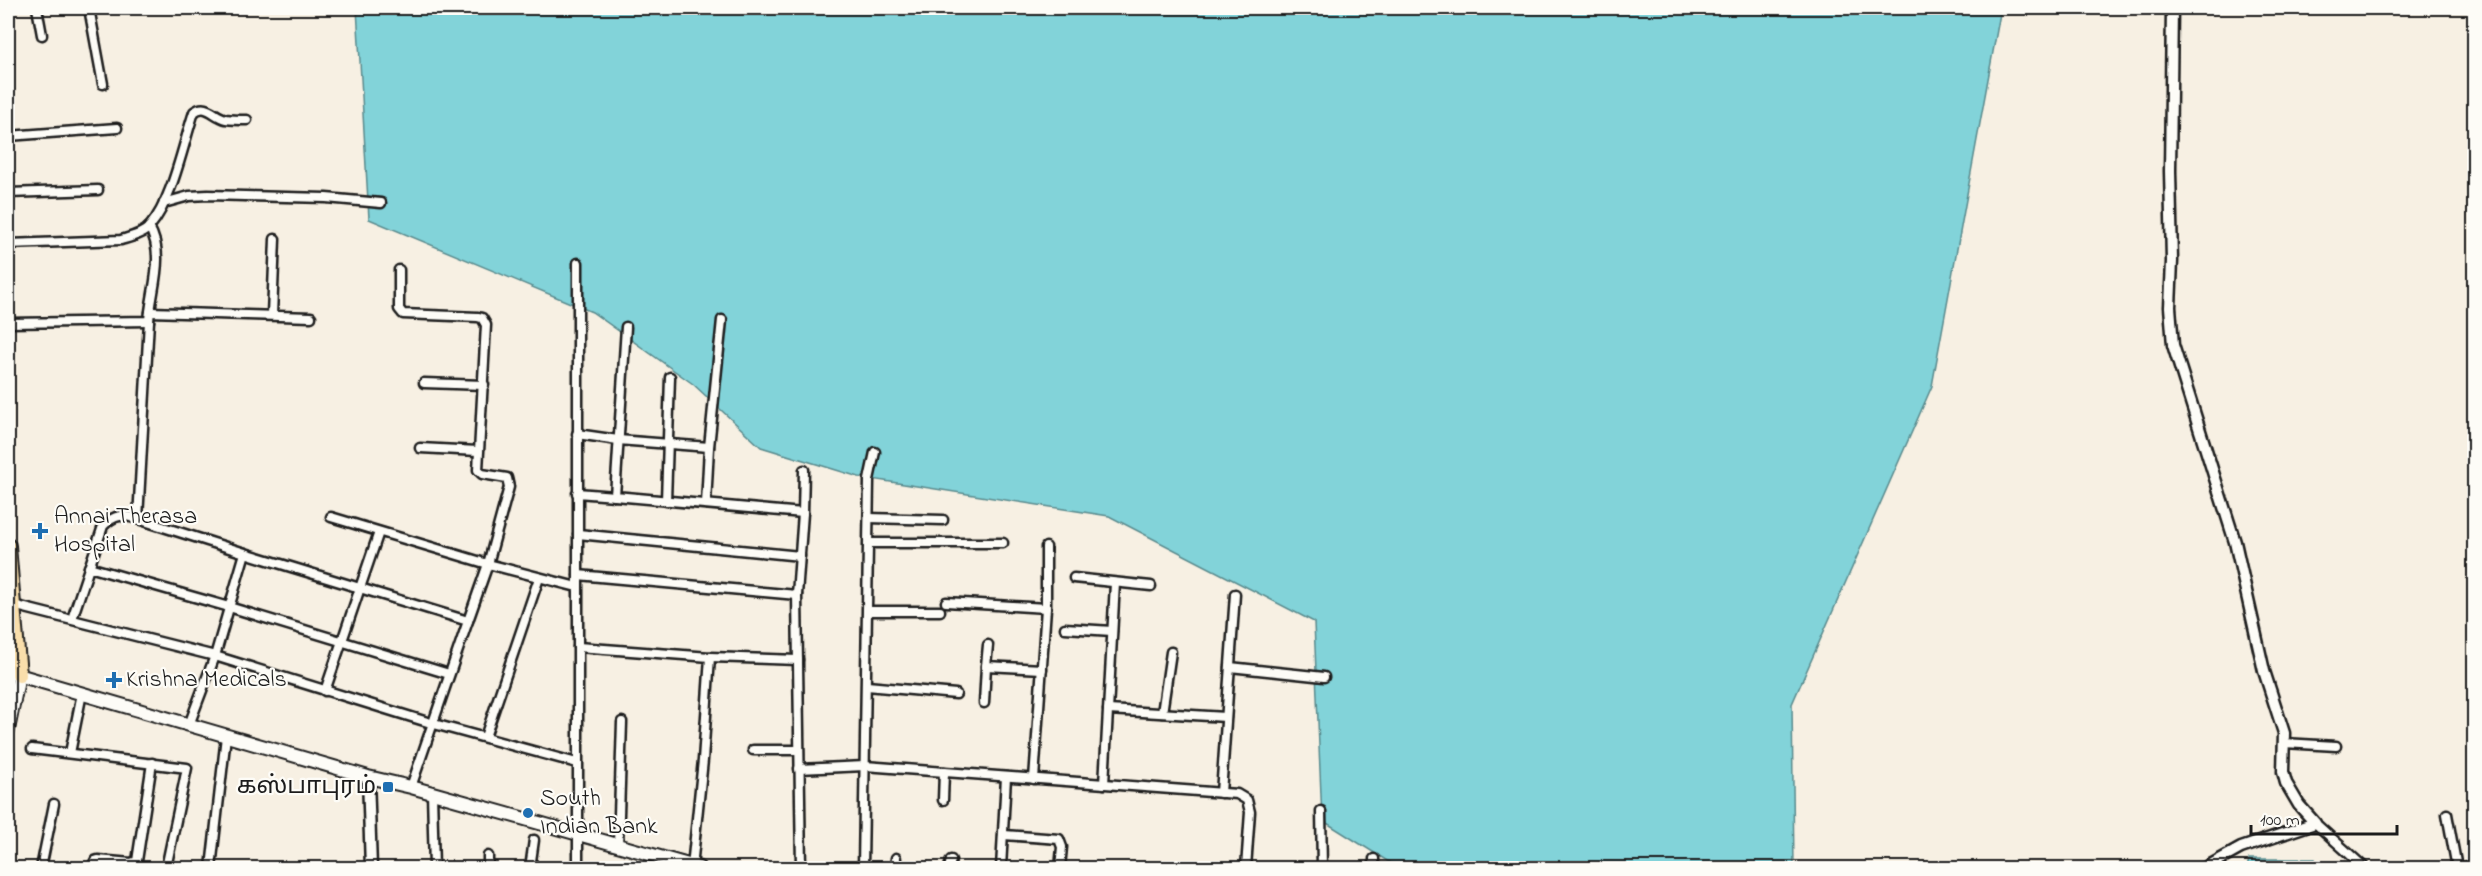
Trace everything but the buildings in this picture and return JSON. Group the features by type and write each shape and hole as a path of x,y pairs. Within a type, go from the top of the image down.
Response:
{"main road":[{"path":"8,546 13,605 13,673 8,730"},
{"path":"13,673 368,777 411,787 618,846 673,865 695,868"}],"street":[{"path":"37,8 42,35"},
{"path":"89,8 103,84"},
{"path":"2172,8 2170,171 2172,339 2182,378 2230,520 2264,671 2282,723 2283,772 2286,783 2299,805 2315,823 2365,868"},
{"path":"8,244 121,240 149,227 164,203 194,112 201,108 223,119 247,120"},
{"path":"8,136 117,128"},
{"path":"8,193 98,190"},
{"path":"164,203 189,196 208,195 339,199 381,203"},
{"path":"138,519 149,317 159,251 156,239 149,227"},
{"path":"272,315 276,239"},
{"path":"578,263 576,834 578,868"},
{"path":"399,270 399,309 403,314 478,317 485,321 487,330 478,470 482,474 507,478 509,482 488,564 411,787"},
{"path":"8,323 149,317 272,315 311,317"},
{"path":"706,504 709,447 722,320"},
{"path":"615,496 626,327"},
{"path":"666,501 670,377"},
{"path":"424,383 484,385"},
{"path":"577,434 618,440 709,447"},
{"path":"420,448 478,451"},
{"path":"863,868 869,480 875,452"},
{"path":"801,868 796,595 804,470"},
{"path":"578,493 803,513"},
{"path":"72,619 103,526 113,516 125,515 468,621"},
{"path":"332,518 488,564 577,587"},
{"path":"869,518 943,520"},
{"path":"325,691 379,532"},
{"path":"578,534 800,556"},
{"path":"869,543 1003,543"},
{"path":"1034,779 1046,608 1046,547"},
{"path":"189,725 214,656 245,553"},
{"path":"89,567 449,674"},
{"path":"578,575 796,595"},
{"path":"485,737 539,578"},
{"path":"1074,578 1151,586"},
{"path":"1104,784 1115,583"},
{"path":"1221,793 1235,594"},
{"path":"946,602 1046,608"},
{"path":"13,605 214,656 434,724 577,763"},
{"path":"868,610 940,611"},
{"path":"1065,628 1112,631"},
{"path":"984,703 988,645"},
{"path":"578,647 710,657 798,660"},
{"path":"1162,713 1171,652"},
{"path":"695,868 710,657"},
{"path":"986,666 1042,669"},
{"path":"1230,667 1324,677"},
{"path":"867,686 956,694"},
{"path":"70,753 82,693"},
{"path":"1108,710 1226,717"},
{"path":"618,846 622,722"},
{"path":"211,868 226,736"},
{"path":"2284,743 2336,746"},
{"path":"32,749 187,768 166,868"},
{"path":"753,750 798,750"},
{"path":"92,868 98,860 131,863 137,861 152,763"},
{"path":"799,769 865,766 1238,794 1247,800 1250,812 1246,868"},
{"path":"943,800 944,772"},
{"path":"368,777 371,868"},
{"path":"1001,868 1005,835 1006,777"},
{"path":"432,793 434,868"},
{"path":"42,868 54,804"},
{"path":"1321,811 1322,868"},
{"path":"2446,814 2458,868 2475,865"},
{"path":"2205,868 2241,848 2315,823"},
{"path":"1005,835 1059,838 1062,847 1060,868"},
{"path":"530,868 534,840"},
{"path":"488,856 488,868"},
{"path":"895,868 896,858"},
{"path":"1458,868 1476,867"}],"water":[{"path":"357,8 2001,8 1932,386 1792,704 1794,868 1412,868 1392,864 1322,820 1314,622 1109,516 859,477 761,447 693,384 592,312 369,219"},
{"path":"2249,859 2315,859 2317,868 2247,868"}],"place":[{"name":"Annai Therasa Hospital","path":"40,531"},
{"name":"Krishna Medicals","path":"114,680"},
{"name":"கஸ்பாபுரம்","path":"388,787"},
{"name":"South Indian Bank","path":"528,813"}]}
